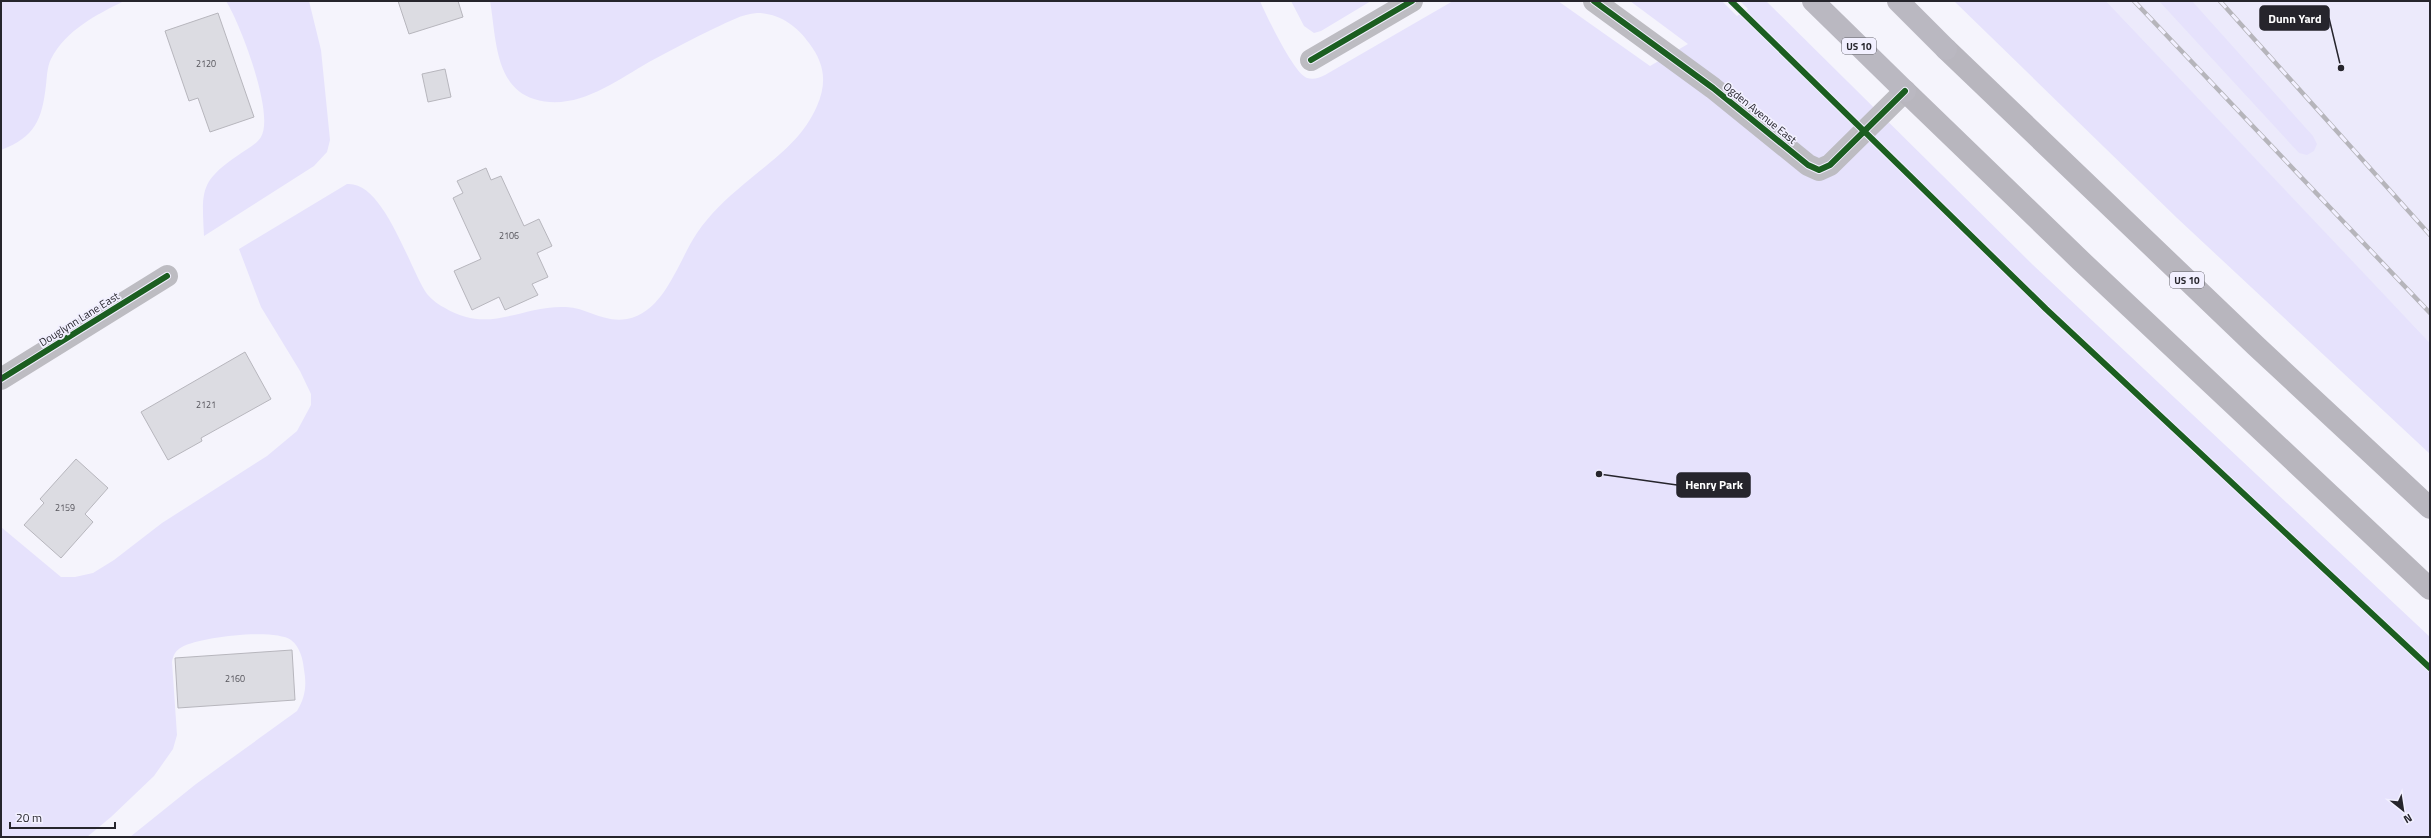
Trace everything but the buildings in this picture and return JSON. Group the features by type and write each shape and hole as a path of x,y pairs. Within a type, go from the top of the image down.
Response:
{"highway":[{"name":"US 10","path":"1813,1 2080,260 2430,589"},
{"name":"US 10","path":"1898,1 1946,49 2250,340 2430,508"}],"street":[{"path":"1311,60 1412,1"},
{"name":"Ogden Avenue East","path":"1594,1 1713,88 1798,158 1815,169 1830,165 1905,91"},
{"name":"Douglynn Lane East","path":"1,379 167,276"}],"shaded area":[{"path":"1,1 124,1 83,24 57,49 51,59 47,72 42,108 35,126 22,139 1,150"},
{"path":"226,1 309,1 321,50 330,140 327,152 314,166 204,236 204,198 209,181 225,165 259,140 264,125 260,90 254,69 239,28"},
{"path":"490,1 1260,1 1288,56 1301,74 1312,79 1325,75 1453,1 1558,1 1650,66 1688,44 1630,1 1722,1 1737,16 1748,9 1740,1 1766,1 2033,265 2430,637 2430,837 130,837 196,784 297,711 304,697 305,687 303,662 299,650 291,640 282,636 254,634 204,640 191,643 176,651 172,662 177,735 173,749 154,776 111,817 87,837 1,837 1,527 61,577 75,577 93,573 114,560 162,523 267,456 297,431 311,405 311,394 300,371 261,307 239,249 347,184 360,187 373,196 394,228 427,294 445,308 461,316 477,319 491,319 534,310 566,307 610,319 627,319 640,314 651,307 661,296 677,271 690,244 707,219 731,195 785,150 803,130 811,118 820,98 823,74 818,58 809,43 799,31 787,22 773,15 757,13 730,21 706,32 594,93 565,102 550,102 534,99 521,93 511,83 504,71 499,58 496,43"},
{"path":"1291,1 1371,1 1321,31 1314,33 1304,26"},
{"path":"1954,1 2106,1 2430,343 2430,454 2177,218"},
{"path":"2106,1 2430,1 2430,343 2324,232"},
{"path":"2159,1 2192,1 2313,136 2317,144 2314,151 2307,155 2299,153"}],"railway":[{"path":"2134,1 2430,313"},
{"path":"2220,1 2430,235"}],"cycle path":[{"path":"1311,60 1412,1"},
{"path":"1594,1 1713,88 1808,165 1819,170 1830,165 1905,91"},
{"path":"1731,1 2046,309 2430,668"},
{"path":"1,379 167,276"}],"place":[{"name":"Dunn Yard","path":"2341,68"},
{"name":"Henry Park","path":"1599,474"}]}
